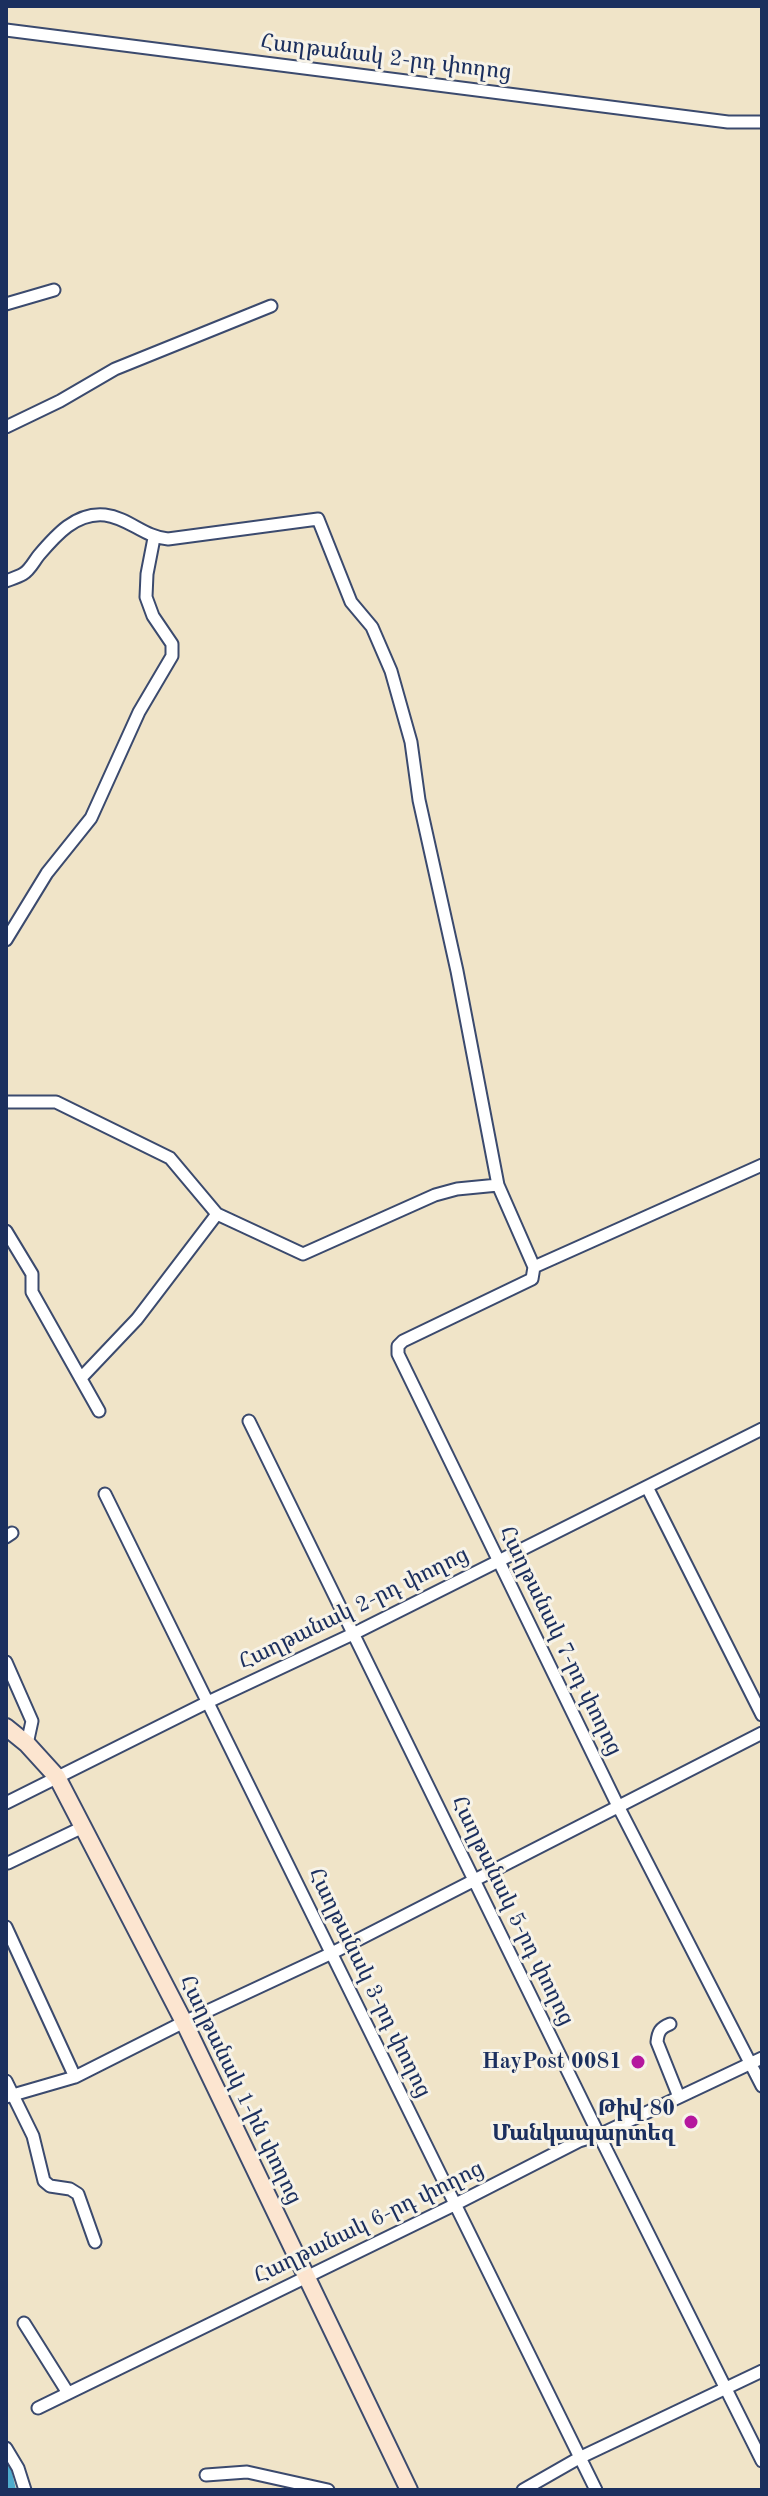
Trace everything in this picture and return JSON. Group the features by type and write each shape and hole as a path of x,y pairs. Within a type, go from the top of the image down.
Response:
{"main road":[{"name":"Հաղթանակ 1-ին փողոց","path":"6,1727 27,1744 57,1777 184,2022 409,2490"}],"street":[{"name":"Հաղթանակ 2-րդ փողոց","path":"6,30 728,122 762,122"},
{"path":"6,304 54,290"},
{"path":"6,427 60,401 115,369 271,306"},
{"path":"6,581 25,573 70,523 101,514 118,517 154,538 176,538 318,519 351,602 372,627 391,671 411,742 419,800 457,971 498,1185 533,1273 762,1165"},
{"path":"6,940 47,873 91,818 139,712 172,656 172,644 153,616 146,597 154,538"},
{"path":"6,1102 56,1102 170,1158 217,1214 303,1254 435,1195 457,1189 498,1185"},
{"path":"81,1378 137,1319 217,1214"},
{"path":"6,1231 32,1274 32,1292 99,1411"},
{"name":"Հաղթանակ 7-րդ փողոց","path":"533,1273 403,1341 398,1346 398,1354 618,1806 756,2061 762,2086"},
{"name":"Հաղթանակ 5-րդ փողոց","path":"249,1421 762,2461"},
{"name":"Հաղթանակ 2-րդ փողոց","path":"6,1803 762,1429"},
{"path":"647,1487 762,1715"},
{"name":"Հաղթանակ 3-րդ փողոց","path":"105,1494 596,2490"},
{"path":"6,1662 32,1721 27,1744"},
{"path":"10,2099 75,2077 332,1953 762,1733"},
{"path":"8,1863 83,1827"},
{"path":"6,1927 75,2077"},
{"path":"670,2024 662,2027 657,2034 657,2042 679,2097"},
{"name":"Հաղթանակ 6-րդ փողոց","path":"38,2408 579,2141 599,2135 756,2061"},
{"path":"6,2081 10,2099 33,2136 44,2181 50,2186 70,2189 78,2194 95,2242"},
{"path":"24,2323 68,2393"},
{"path":"523,2490 579,2458 762,2371"},
{"path":"6,2448 18,2468 25,2490"},
{"path":"206,2475 247,2472 328,2490"}],"waterway":[{"path":"6,2469 11,2490"}],"place":[{"name":"HayPost 0081","path":"638,2062"},
{"name":"Թիվ 80 Մանկապարտեզ","path":"691,2122"}]}
